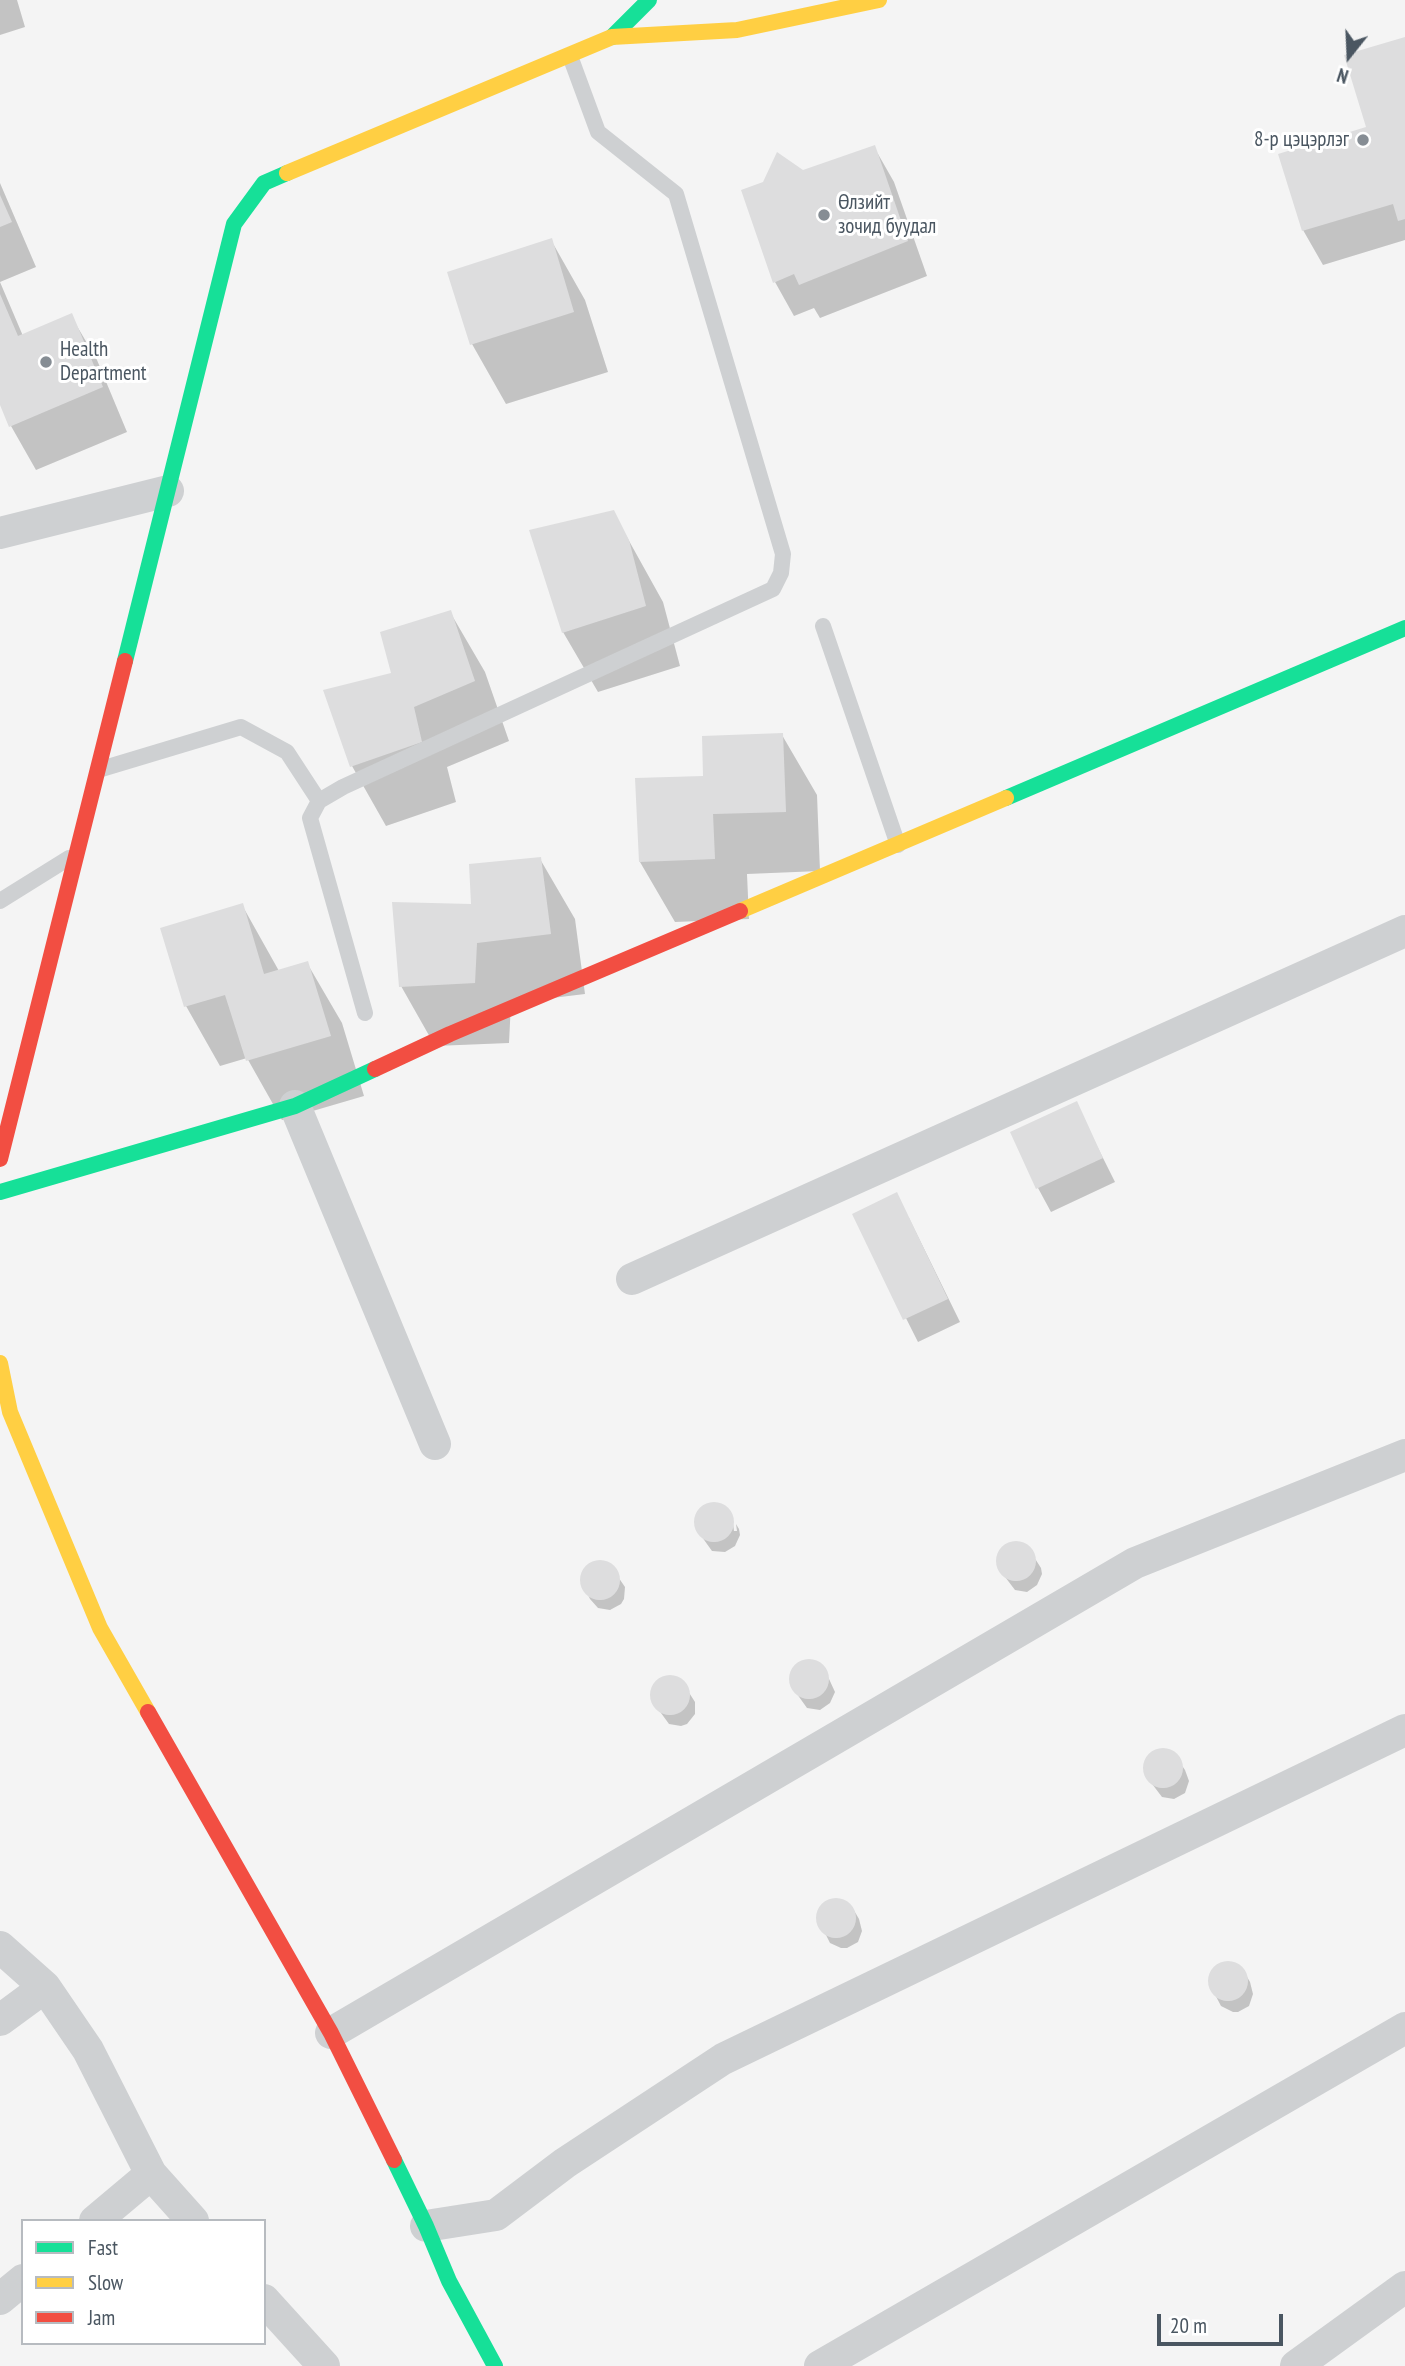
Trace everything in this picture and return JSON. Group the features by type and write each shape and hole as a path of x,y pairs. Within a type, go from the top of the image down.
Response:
{"street":[{"path":"0,1159 233,224 264,183 612,37 649,0"},
{"path":"612,37 737,30 859,2 879,0"},
{"path":"729,10 737,30"},
{"path":"0,533 168,491"},
{"path":"0,1192 295,1106 450,1034 1405,628"},
{"path":"632,1279 1405,931"},
{"path":"295,1106 436,1444"},
{"path":"0,1363 9,1412 100,1628 331,2033 426,2226 449,2281 495,2366"},
{"path":"331,2033 1135,1563 1405,1455"},
{"path":"426,2226 496,2214 565,2163 723,2059 1405,1730"},
{"path":"0,1947 45,1987 88,2050 151,2174 191,2219"},
{"path":"0,2020 45,1987"},
{"path":"821,2366 1405,2028"},
{"path":"97,2219 151,2174"},
{"path":"0,2299 21,2282"},
{"path":"1296,2366 1405,2287"},
{"path":"266,2302 324,2366"}],"lane":[{"path":"365,1013 310,818 319,801 343,787 773,590 781,573 783,554 676,194 598,132 570,56"},
{"path":"823,626 898,845"},
{"path":"98,770 241,727 287,752 319,801"},
{"path":"0,901 77,853"}],"building":[{"name":"8-р цэцэрлэг","path":"1405,37 1405,219 1398,221 1393,204 1302,231 1278,154 1366,127 1344,55"},
{"name":"Өлзийт зочид буудал","path":"875,145 908,241 799,285 794,274 773,283 741,190 763,182 777,152 803,170"},
{"path":"0,195 12,222 0,227"},
{"path":"552,238 574,312 470,345 447,272"},
{"name":"Health Department","path":"0,294 18,336 72,313 103,387 9,427 0,405"},
{"path":"614,510 629,540 646,606 562,633 529,530"},
{"path":"451,610 475,681 414,707 422,742 350,767 323,690 391,673 380,632"},
{"path":"783,733 786,812 713,814 715,859 639,862 635,778 703,776 702,736"},
{"path":"541,857 551,934 477,943 475,983 399,987 392,902 471,904 469,864"},
{"path":"243,903 264,974 308,961 331,1036 246,1061 225,995 184,1007 160,928"},
{"path":"1077,1101 1103,1158 1036,1189 1010,1132"},
{"path":"897,1192 948,1299 903,1320 852,1214"},
{"path":"714,1502 722,1503 728,1508 733,1514 733,1530 728,1536 722,1541 714,1542 706,1541 700,1536 695,1530 694,1522 695,1514 700,1508 706,1503"},
{"path":"1016,1541 1024,1542 1030,1547 1035,1553 1035,1569 1030,1575 1024,1580 1016,1581 1008,1580 1002,1575 997,1569 996,1561 997,1553 1002,1547 1008,1542"},
{"path":"600,1560 608,1561 614,1566 619,1572 619,1588 614,1594 608,1599 600,1600 592,1599 586,1594 581,1588 580,1580 581,1572 586,1566 592,1561"},
{"path":"809,1659 817,1660 823,1665 828,1671 828,1687 823,1693 817,1698 809,1699 801,1698 795,1693 790,1687 789,1679 790,1671 795,1665 801,1660"},
{"path":"670,1675 678,1676 684,1681 689,1687 689,1703 684,1709 678,1714 670,1715 662,1714 656,1709 651,1703 650,1695 651,1687 656,1681 662,1676"},
{"path":"1163,1748 1171,1749 1177,1754 1182,1760 1182,1776 1177,1782 1171,1787 1163,1788 1155,1787 1149,1782 1144,1776 1143,1768 1144,1760 1149,1754 1155,1749"},
{"path":"836,1898 844,1899 850,1904 855,1910 855,1926 850,1932 844,1937 836,1938 828,1937 822,1932 817,1926 816,1918 817,1910 822,1904 828,1899"},
{"path":"1228,1961 1236,1962 1242,1967 1247,1973 1247,1989 1242,1995 1236,2000 1228,2001 1220,2000 1214,1995 1209,1989 1208,1981 1209,1973 1214,1967 1220,1962"}],"traffic: fast":[{"path":"612,37 649,0"},
{"path":"125,661 234,224 264,183 287,173"},
{"path":"1006,798 1405,628"},
{"path":"0,1192 295,1106 375,1069"},
{"path":"394,2160 449,2281 495,2366"}],"traffic: slow":[{"path":"287,173 612,37 737,30 879,0"},
{"path":"740,911 1006,798"},
{"path":"0,1363 10,1412 100,1628 148,1712"}],"traffic: jam":[{"path":"0,1159 125,661"},
{"path":"375,1069 450,1034 740,911"},
{"path":"148,1712 331,2033 394,2160"}],"place":[{"name":"8-р цэцэрлэг","path":"1363,140"},
{"name":"Өлзийт зочид буудал","path":"824,215"},
{"name":"Health Department","path":"46,362"}]}
